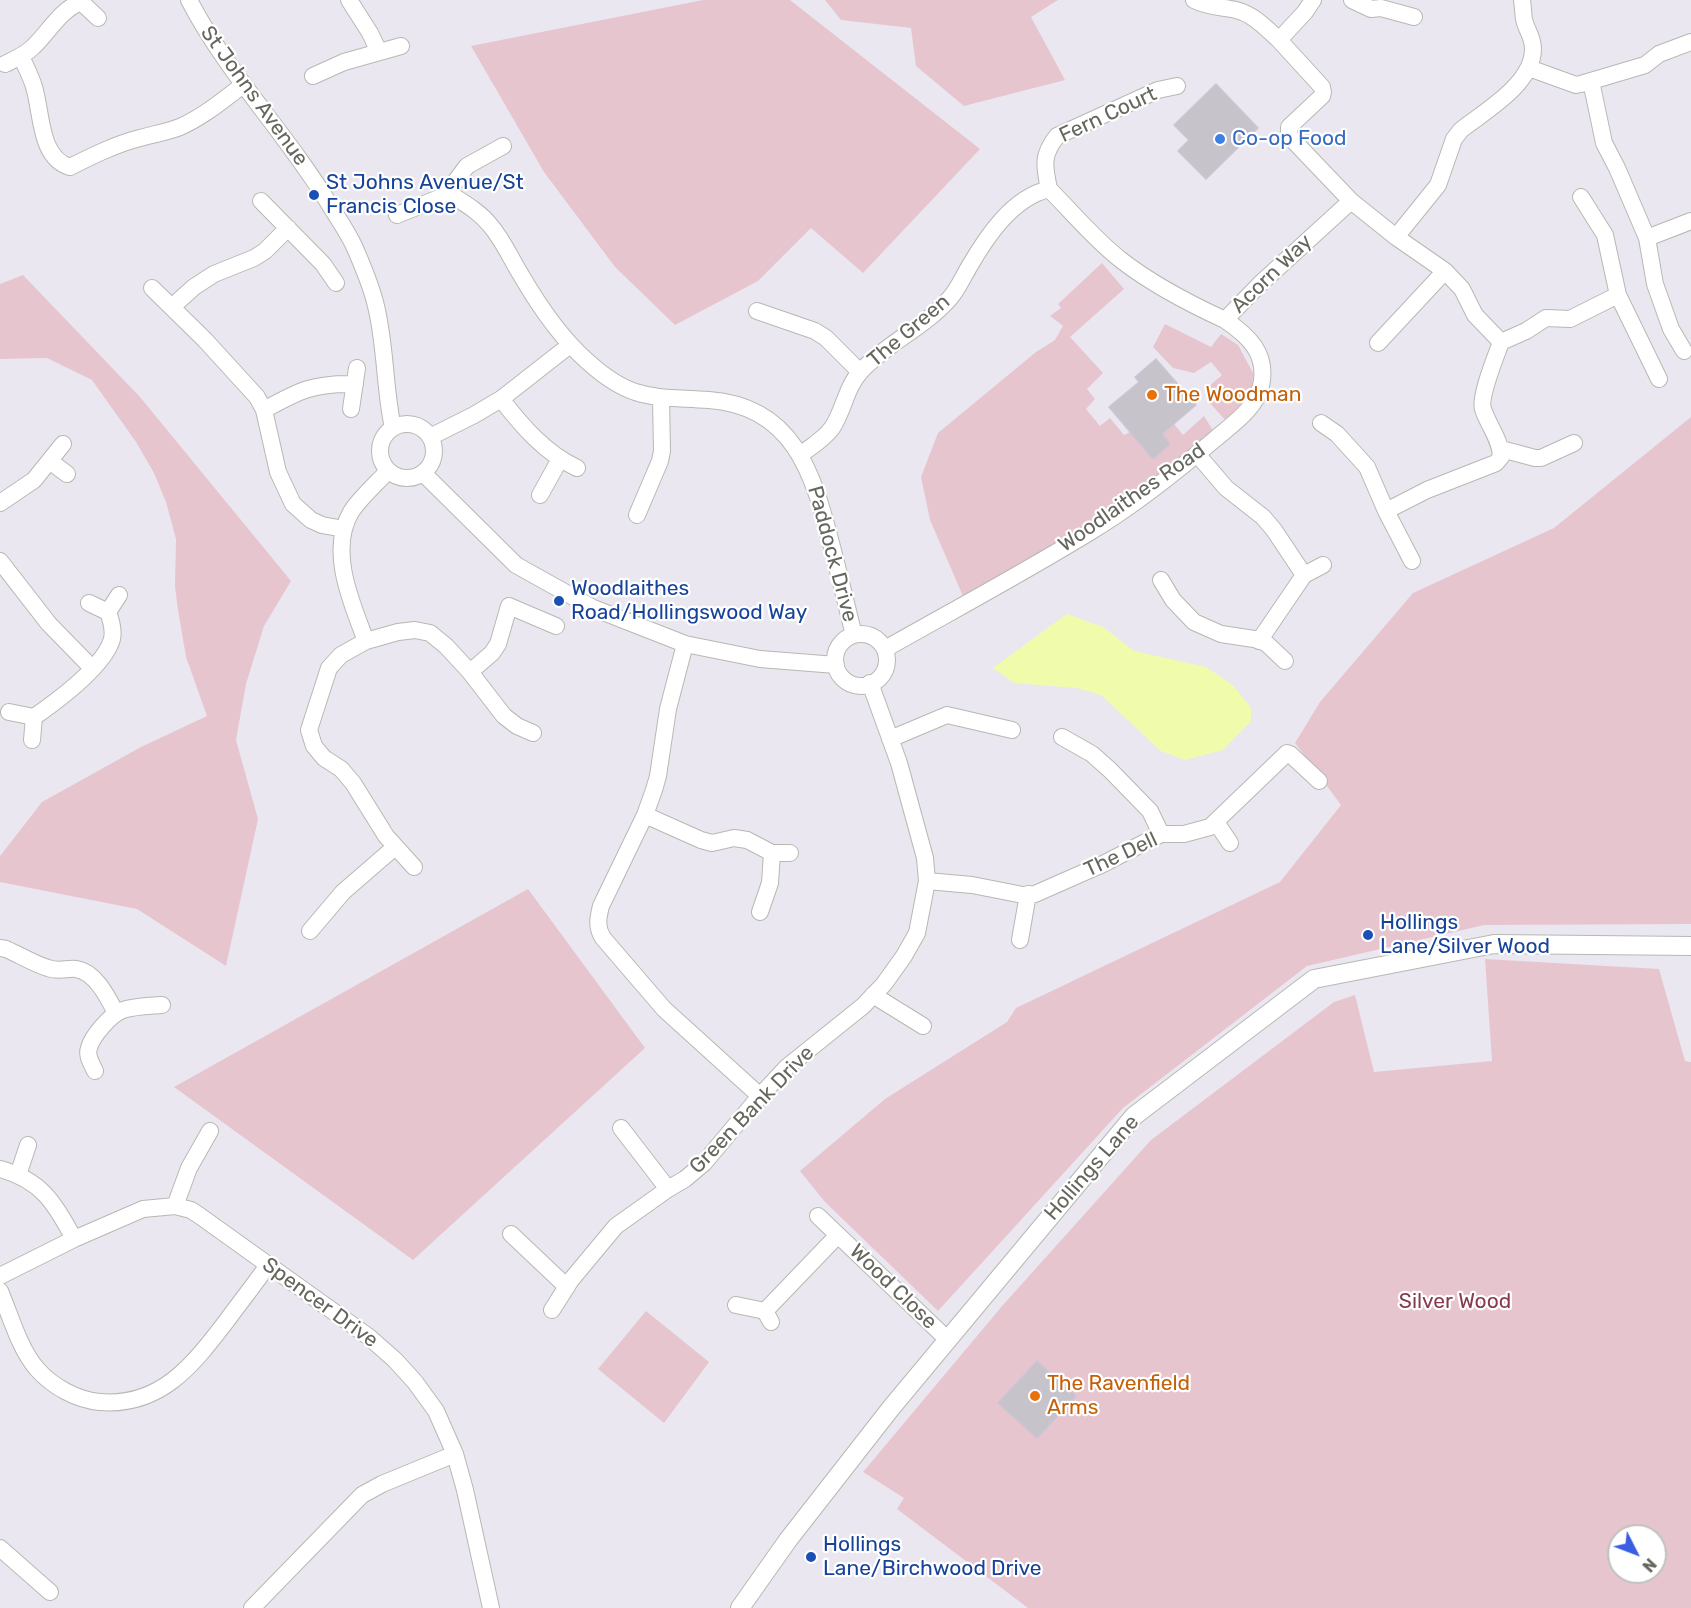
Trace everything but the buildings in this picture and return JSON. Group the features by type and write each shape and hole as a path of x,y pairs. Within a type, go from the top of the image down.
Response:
{"street":[{"name":"St Johns Avenue","path":"189,0 202,24 243,85 316,182 353,244 375,302 383,343 387,400 393,428"},
{"path":"349,0 379,52"},
{"path":"1194,0 1206,6 1238,10 1255,18 1279,39 1322,87 1323,92 1322,96 1289,127 1289,136 1351,201 1396,237 1445,271 1462,289 1475,315 1501,342"},
{"path":"1279,39 1305,12 1313,0"},
{"path":"1352,0 1371,9 1381,8 1414,17"},
{"path":"1396,237 1438,185 1454,139 1461,130 1520,83 1530,68 1533,52 1532,36 1524,21 1522,0"},
{"path":"5,64 34,46 60,16 81,1 98,18"},
{"path":"1530,68 1576,84 1645,65 1659,54 1691,42"},
{"path":"313,76 344,62 401,46"},
{"path":"21,56 34,87 40,121 52,154 59,164 70,167 118,145 162,134 182,126 218,104 243,85"},
{"path":"1590,81 1604,143 1647,238 1655,284 1671,329 1684,351"},
{"name":"Fern Court","path":"1048,189 1044,159 1057,136 1158,90 1177,86"},
{"path":"397,215 439,198 447,192 467,166 503,146"},
{"name":"Acorn Way","path":"1048,189 1119,259 1170,293 1225,320 1260,284 1351,201"},
{"name":"The Green","path":"800,455 831,428 848,391 860,372 939,310 952,296 984,242 999,224 1034,192 1048,189"},
{"name":"Paddock Drive","path":"447,192 489,223 536,300 570,345 588,362 624,389 661,398 711,400 738,404 774,424 800,455 820,499 854,635"},
{"path":"1581,197 1605,235 1618,296 1659,379"},
{"path":"261,201 323,264 336,283"},
{"path":"1647,238 1691,222"},
{"path":"173,306 194,287 214,274 254,258 288,228"},
{"path":"1378,343 1445,271"},
{"path":"152,288 173,306 257,397 264,410 278,472 293,504 311,520 322,525 344,529"},
{"path":"1386,511 1427,490 1496,463 1501,457 1501,449 1482,406 1501,342 1526,331 1546,318 1570,319 1618,296"},
{"path":"757,311 815,331 826,338 860,372"},
{"name":"Woodlaithes Road","path":"885,649 1090,532 1162,482 1252,405 1260,388 1262,370 1257,351 1246,334 1225,320"},
{"path":"430,437 501,399 570,345"},
{"path":"264,410 312,387 334,384 356,376 351,409"},
{"path":"637,515 660,461 662,451 661,398"},
{"path":"501,399 519,422 561,459 577,468"},
{"path":"1321,423 1337,434 1367,468 1386,511 1413,561"},
{"path":"411,424 420,427 430,437 434,450 433,460 423,473 415,478 396,476 383,464 380,455 381,445 384,436 393,428 411,424"},
{"path":"1501,449 1541,458 1574,443"},
{"path":"0,502 28,485 51,462 63,444"},
{"path":"1197,454 1226,488 1268,523 1304,575"},
{"path":"540,495 561,459"},
{"path":"51,462 67,474"},
{"path":"366,641 346,590 341,546 344,529 352,512 388,471"},
{"path":"423,473 516,565 593,608 685,644 760,659 836,664"},
{"path":"1259,641 1304,575 1323,565"},
{"path":"3,571 49,624 92,668"},
{"path":"1161,580 1173,600 1194,622 1221,634 1266,643 1286,661"},
{"path":"9,712 34,717 69,691 92,668 105,654 112,639 113,631 108,612 119,595"},
{"path":"89,603 108,612"},
{"path":"470,672 492,653 498,644 508,606 556,626"},
{"path":"414,867 386,836 347,776 341,769 324,758 314,746 309,730 329,668 341,655 366,641 398,632 415,630 430,633 446,646 470,672 504,716 517,726 533,733"},
{"path":"854,635 872,636 885,649 887,660 880,678 863,686 850,683 838,672 836,664 839,646 848,637 854,635"},
{"path":"685,644 668,709 658,776 645,815 601,906 598,930 664,1009 760,1096"},
{"name":"Green Bank Drive","path":"552,1310 597,1247 616,1226 685,1179 704,1163 787,1067 884,984 904,956 916,933 927,881 925,858 899,763 870,683"},
{"path":"890,739 947,715 1012,730"},
{"path":"32,740 34,717"},
{"path":"1062,737 1092,754 1110,770 1150,811 1161,834"},
{"name":"The Dell","path":"927,881 1035,894 1103,864 1161,834 1184,834 1210,827 1287,753 1318,781"},
{"path":"645,815 712,843 734,838 742,839 772,853 790,853"},
{"path":"1216,822 1230,843"},
{"path":"310,930 343,892 395,847"},
{"path":"760,912 770,883 772,853"},
{"path":"1020,940 1028,894"},
{"name":"Hollings Lane","path":"740,1608 788,1540 947,1339 1134,1116 1314,979 1494,944 1691,946"},
{"path":"0,948 49,969 61,971 77,969 84,972 103,990 116,1013"},
{"path":"873,995 923,1026"},
{"path":"94,1071 88,1056 89,1048 108,1020 116,1013 126,1009 162,1005"},
{"path":"621,1128 668,1189"},
{"path":"175,1206 189,1168 210,1131"},
{"path":"18,1175 28,1145"},
{"path":"0,1168 31,1181 45,1193 58,1210 74,1239"},
{"name":"Spencer Drive","path":"0,1276 74,1239 143,1209 175,1206 190,1210 200,1216 369,1337 415,1382 436,1411 455,1454 491,1608"},
{"name":"Wood Close","path":"818,1216 947,1339"},
{"path":"511,1234 567,1287"},
{"name":"Wood Close","path":"736,1305 768,1316 838,1235"},
{"path":"0,1291 24,1349 37,1368 51,1382 69,1393 91,1401 111,1402 145,1397 181,1375 201,1355 268,1265"},
{"path":"252,1608 363,1495 382,1484 455,1454"},
{"path":"0,1548 50,1592"}],"green space":[{"path":"703,0 790,0 980,149 863,273 811,228 758,281 675,325 615,267 544,172 471,46"},
{"path":"825,0 1058,0 1031,17 1065,80 964,106 916,66 911,28 841,20"},
{"path":"1102,263 1124,289 1070,337 1103,373 1087,389 1095,399 1086,409 1100,426 1110,418 1124,435 1130,432 1153,458 1170,444 1162,434 1174,424 1183,435 1204,416 1217,437 1162,482 966,603 930,520 921,477 938,433 1036,352 1055,340 1063,326 1050,316 1061,308 1058,304"},
{"path":"23,275 140,397 291,581 264,626 246,684 236,740 258,819 226,966 137,909 0,882 0,856 42,802 141,747 207,716 186,657 175,587 176,539 166,502 154,473 136,442 92,380 47,358 0,359 0,284"},
{"path":"1165,324 1211,347 1221,334 1238,345 1253,373 1252,405 1228,423 1208,401 1208,387 1222,375 1211,362 1194,373 1173,368 1153,347"},
{"path":"1691,417 1691,924 1484,925 1307,966 1123,1108 938,1311 825,1202 800,1171 885,1099 1007,1022 1016,1008 1280,882 1341,805 1295,743 1320,702 1413,593 1554,528"},
{"path":"528,889 645,1048 413,1260 174,1087"},
{"name":"Silver Wood","path":"1485,959 1659,969 1685,1061 1691,1062 1691,1608 1028,1608 897,1509 904,1498 863,1472 1003,1305 1151,1140 1334,1002 1355,995 1374,1072 1492,1061"},
{"path":"646,1311 709,1362 664,1423 598,1369"}],"shaded area":[{"path":"1067,614 1103,627 1134,651 1206,667 1233,685 1251,708 1251,721 1223,750 1185,760 1161,751 1101,695 1077,688 1014,683 993,668"}],"place":[{"name":"Co-op Food","path":"1220,139"},
{"name":"St Johns Avenue/St Francis Close","path":"314,195"},
{"name":"The Woodman","path":"1152,395"},
{"name":"Woodlaithes Road/Hollingswood Way","path":"559,601"},
{"name":"Hollings Lane/Silver Wood","path":"1368,935"},
{"name":"The Ravenfield Arms","path":"1035,1396"},
{"name":"Hollings Lane/Birchwood Drive","path":"811,1557"}]}
